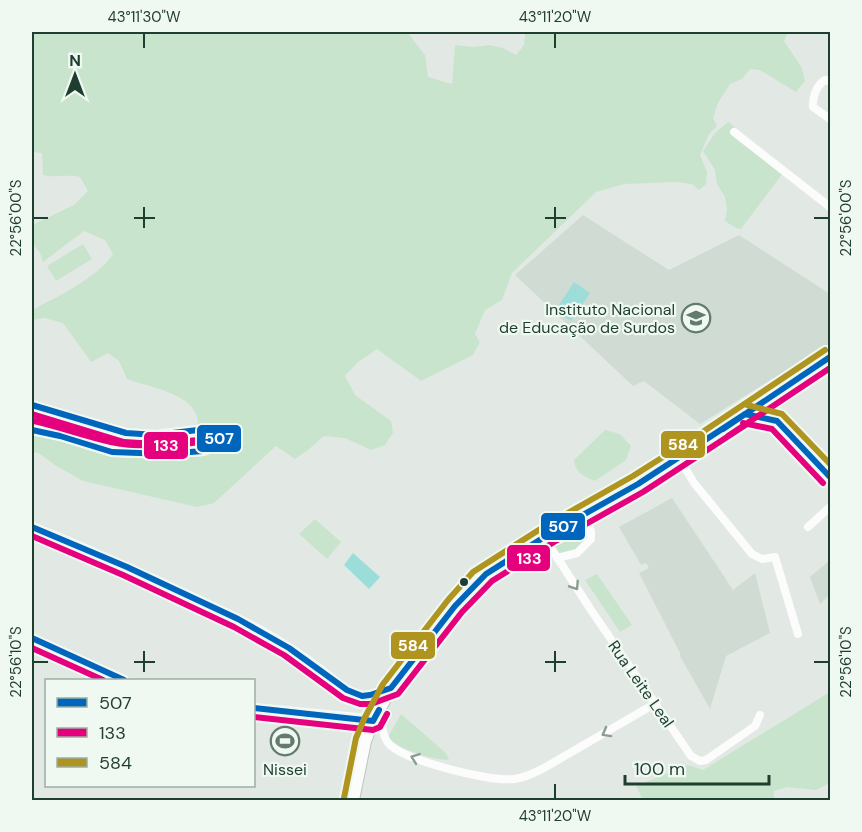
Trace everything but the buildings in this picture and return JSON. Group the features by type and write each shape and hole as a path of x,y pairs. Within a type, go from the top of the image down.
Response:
{"main road":[{"path":"353,801 365,741 391,688 479,579 544,537 679,458 831,357"},
{"path":"771,395 771,409 777,422 831,477"},
{"path":"745,414 777,422"}],"street":[{"path":"831,81 822,82 812,99 812,104 816,110 831,119"},
{"path":"734,132 831,207"},
{"path":"32,405 126,433 156,435 206,429 214,431 219,438 216,446 203,451 134,454 112,453 60,436 32,430"},
{"path":"679,458 694,483 752,554 762,559 775,557 798,634"},
{"path":"808,527 831,507"},
{"path":"557,558 577,553 591,539 591,531 582,515"},
{"path":"32,527 106,557 263,631 297,651 352,695 370,696 391,688"},
{"name":"Rua Leite Leal","path":"544,537 597,620 692,756 700,761 706,760 755,726 760,715"},
{"path":"32,638 120,679"},
{"path":"343,716 353,711 352,695"},
{"path":"380,708 382,730 386,739 400,752 417,759 501,780 527,776 544,768 656,704"},
{"path":"255,708 373,721"}],"shaded area":[{"name":"Instituto Nacional de Educação de Surdos","path":"583,215 669,270 739,235 830,294 830,343 700,424 644,381 633,386 515,275"},
{"path":"672,498 733,590 755,573 770,633 726,656 710,709 680,656 639,573 649,568 646,563 641,565 619,527"},
{"path":"830,560 830,594 820,604 810,577"}],"green space":[{"path":"32,32 407,32 425,55 428,77 452,84 455,45 474,47 490,45 503,48 516,55 524,45 525,32 788,32 784,41 802,68 805,81 796,92 760,70 750,69 742,79 730,84 718,103 713,118 717,126 709,134 700,155 707,172 706,184 699,190 692,184 675,182 624,184 596,192 512,273 502,300 485,310 475,334 480,342 473,355 421,381 377,349 357,363 345,376 355,395 391,421 393,433 385,445 371,450 345,438 324,436 295,459 276,446 214,503 197,507 83,481 32,451 32,412 130,440 156,442 199,437 197,417 186,402 168,392 127,379 119,361 108,353 91,362 63,323 44,318 32,320 32,310 87,279 113,254 105,240 84,231 43,262 40,253 32,243 32,225 74,205 88,191 80,177 43,175 42,153 32,152"},
{"path":"728,122 735,127 732,132 783,173 741,229 725,221 727,210 725,197 717,184 715,170 703,151 715,133"},
{"path":"83,244 92,259 56,281 47,266"},
{"path":"605,430 620,434 631,446 626,460 595,481 579,471 574,460"},
{"path":"315,519 341,542 327,559 299,534"},
{"path":"583,526 588,528 589,535 576,549 568,553 558,553 552,546"},
{"path":"597,574 632,625 620,632 585,580"},
{"path":"830,692 830,783 816,790 787,787 774,791 774,800 643,800 636,786 688,765 703,770"},
{"path":"401,714 446,753 449,760 416,753 399,746 388,737"}],"water":[{"path":"574,282 590,293 571,321 555,311"},
{"path":"353,553 380,577 369,589 344,565"}],"transit line":[{"name":"584","path":"344,798 356,738 383,684 448,600 473,572 545,526 633,476 825,350"},
{"name":"507","path":"723,429 830,357"},
{"name":"133","path":"728,436 830,368"},
{"name":"507","path":"32,405 126,433 156,435 206,429 214,431 219,438 216,446 203,451 166,454 112,452 32,430"},
{"name":"584","path":"747,405 782,414 830,464"},
{"name":"133","path":"32,414 124,442 156,444 209,439 175,445 120,444 34,421"},
{"name":"507","path":"745,414 777,421 830,477"},
{"name":"507","path":"32,527 127,567 238,619 289,648 347,690 362,696 370,695 391,688 455,606 486,574 549,534 638,484 745,414"},
{"name":"133","path":"32,536 123,575 234,627 284,655 343,698 360,704 371,704 398,694 462,612 492,581 554,542 643,492 750,422"},
{"name":"133","path":"743,423 772,429 823,483"},
{"name":"507","path":"32,638 122,679"},
{"name":"133","path":"32,648 101,679"},
{"name":"507","path":"255,708 373,721 379,710"},
{"name":"133","path":"255,717 373,730 380,727 387,714"}],"place":[{"name":"Instituto Nacional de Educação de Surdos","path":"696,318"},
{"name":"Nissei","path":"285,741"}]}
